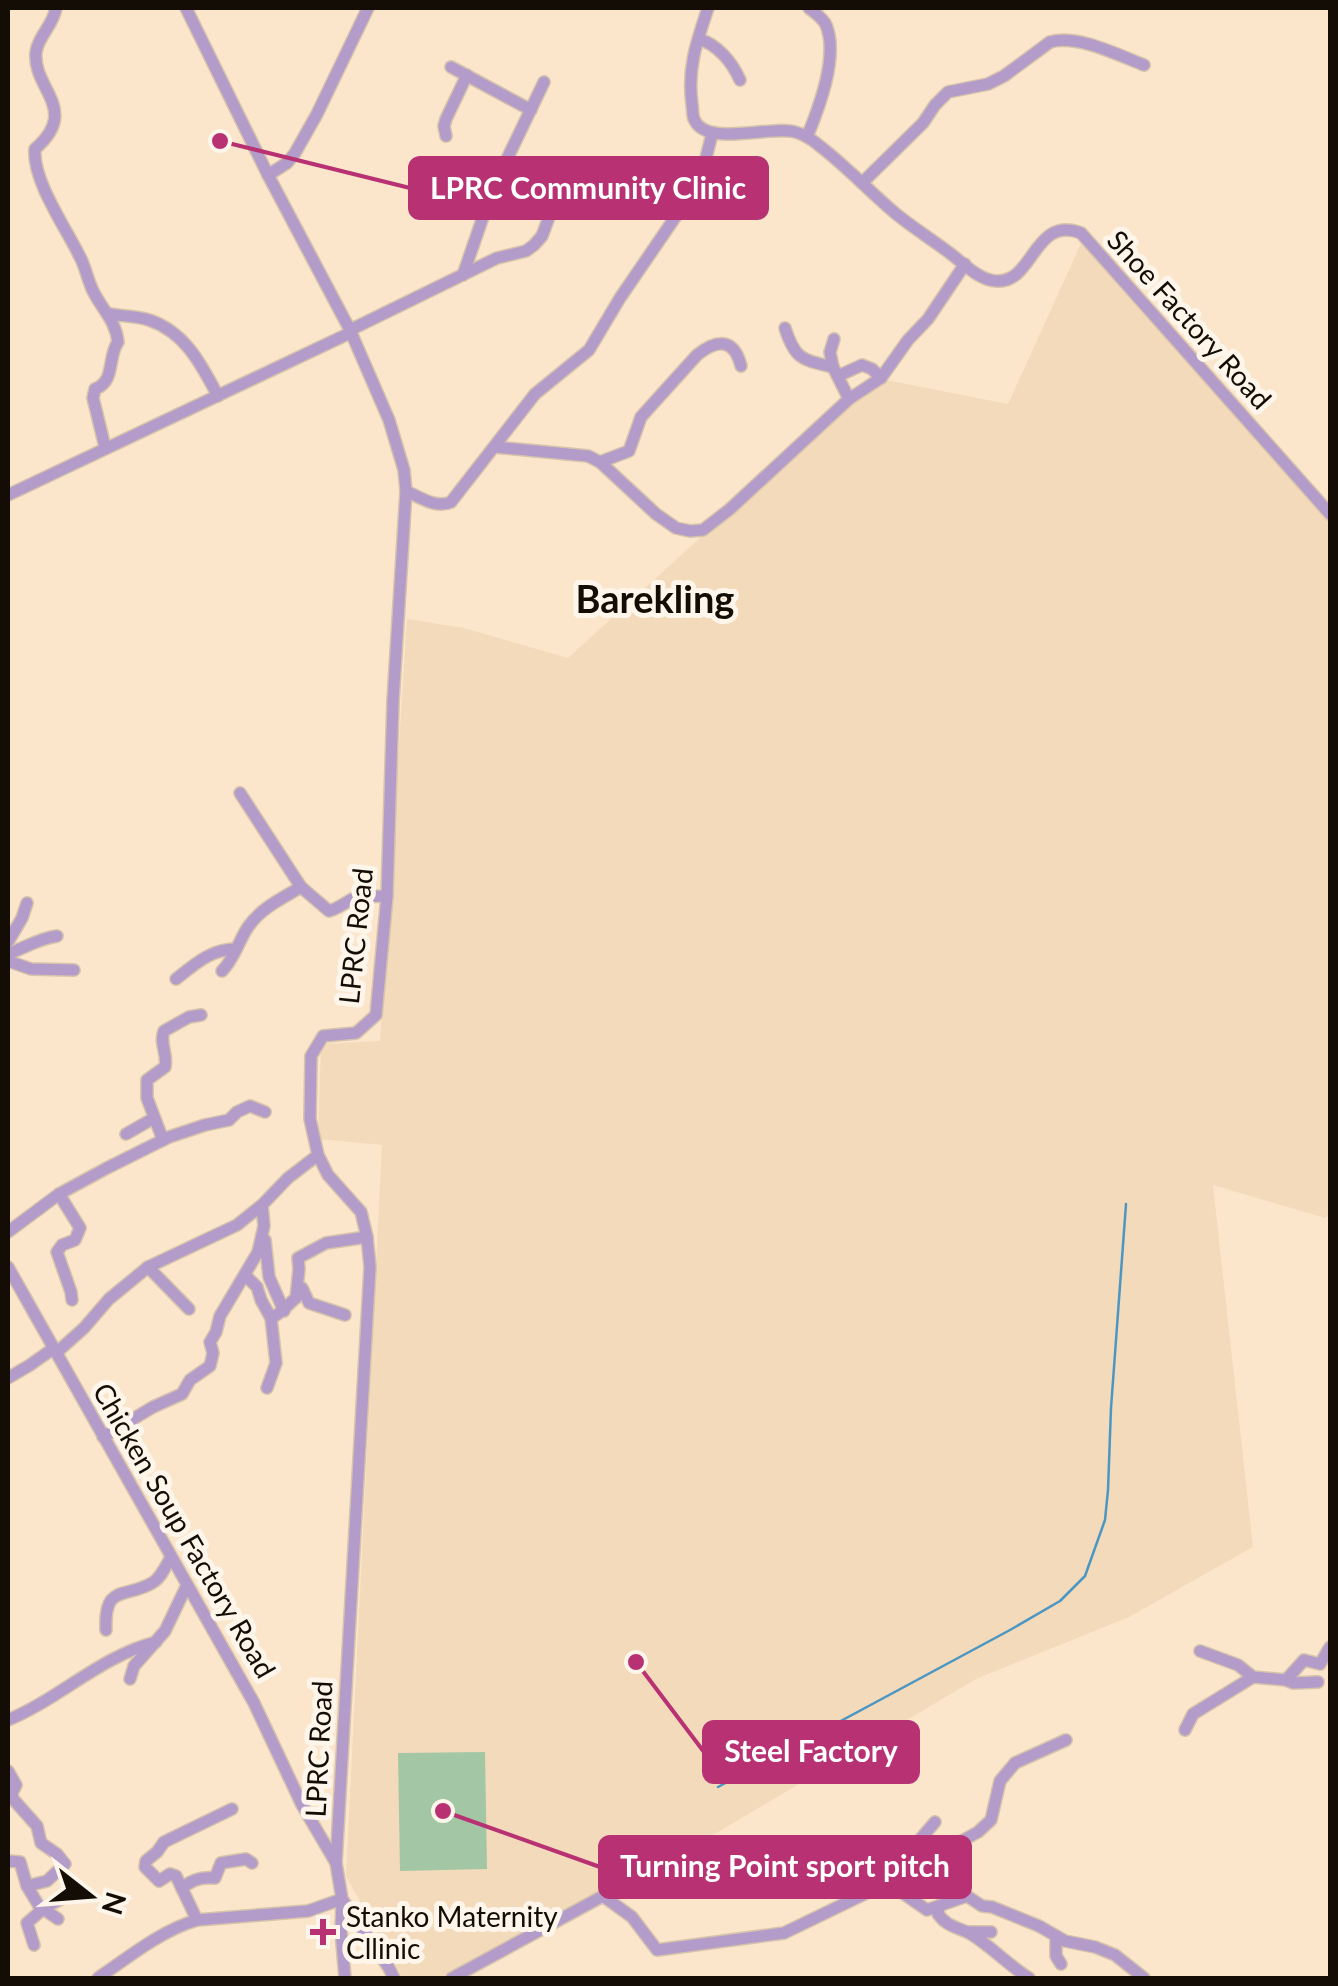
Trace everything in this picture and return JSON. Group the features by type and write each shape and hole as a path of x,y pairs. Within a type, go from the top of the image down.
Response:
{"street":[{"path":"56,8 36,53 54,110 52,126 35,149 37,174 117,332 118,342 110,352 110,373 102,386 95,389 93,398 105,447"},
{"name":"LPRC Road","path":"186,8 350,332 397,442 406,491 393,700 387,896 376,1016 356,1033 322,1036 311,1056 310,1119 318,1156 328,1175 360,1212 370,1267 336,1863"},
{"path":"268,175 295,152 368,8"},
{"path":"708,8 690,62 692,107 700,127 712,134 789,130 806,136 823,94 830,48 825,22 809,8"},
{"path":"699,39 716,47 740,80"},
{"path":"862,183 923,124 948,92 988,84 1050,42 1074,40 1144,65"},
{"path":"451,67 531,110"},
{"path":"446,136 446,119 468,75"},
{"path":"464,275 493,188 544,82"},
{"path":"406,491 447,505 535,394 588,350 687,200 712,134"},
{"name":"Shoe Factory Road","path":"806,136 898,216 984,279 1002,282 1013,276 1056,230 1081,233 1330,514"},
{"path":"8,495 497,258 526,251 534,246 548,220"},
{"path":"494,447 588,456 676,528 703,530 849,399 881,378 928,319 964,264"},
{"path":"108,314 148,320 174,333 196,356 218,396"},
{"path":"784,328 802,360 836,371 862,365 881,378"},
{"path":"834,339 830,352 849,399"},
{"path":"600,462 630,451 642,417 707,347 715,343 733,348 741,366"},
{"path":"240,793 301,887 329,911 342,908 351,900 387,896"},
{"path":"222,970 247,928 264,909 301,887"},
{"path":"8,942 27,903"},
{"path":"8,958 28,945 57,936"},
{"path":"176,980 207,956 236,949"},
{"path":"8,958 31,969 74,970"},
{"path":"163,1140 146,1086 165,1067 164,1031 201,1014"},
{"path":"8,1232 59,1194 163,1140 229,1120 250,1106 265,1112"},
{"path":"126,1134 154,1118"},
{"path":"8,1378 84,1328 109,1299 148,1268 262,1209 288,1178 318,1156"},
{"path":"59,1194 80,1228 75,1240 62,1245 57,1252 72,1300"},
{"path":"103,1437 182,1394 190,1380 210,1366 210,1342 220,1316 258,1252 264,1226 262,1209"},
{"path":"262,1209 267,1222 269,1277 284,1311"},
{"path":"271,1318 296,1298 298,1258 326,1243 366,1237"},
{"name":"Chicken Soup Factory Road","path":"8,1267 254,1703 302,1805 336,1863 342,1899 394,1978"},
{"path":"148,1268 189,1309"},
{"path":"245,1275 258,1287 271,1318 276,1363 268,1388"},
{"path":"298,1287 309,1302 345,1315"},
{"path":"106,1630 108,1607 116,1595 157,1580 171,1557"},
{"path":"130,1679 134,1666 172,1620 187,1584"},
{"path":"8,1720 31,1711 117,1656 156,1642"},
{"path":"1286,1680 1304,1660 1320,1664 1330,1648"},
{"path":"1200,1652 1238,1665 1253,1676 1294,1684 1318,1682"},
{"path":"1184,1730 1193,1714 1253,1676"},
{"path":"603,1896 632,1917 656,1950 784,1933 879,1887 978,1832 991,1820 1000,1781 1015,1763 1066,1740"},
{"path":"8,1771 16,1785 14,1799 38,1826 41,1843 66,1864 48,1881 27,1886"},
{"path":"196,1920 176,1876 170,1874 158,1881 145,1867 146,1861 164,1842 232,1808"},
{"path":"879,1887 935,1822"},
{"path":"182,1889 187,1883 215,1878 221,1863 228,1860 246,1858 252,1863"},
{"path":"8,1861 20,1862 27,1886 39,1906 58,1918"},
{"path":"452,1978 657,1870"},
{"path":"879,1887 891,1885 927,1910 967,1896 1065,1941 1115,1955 1144,1978"},
{"path":"34,1945 26,1923 44,1908 78,1890"},
{"path":"98,1978 154,1939 196,1920 308,1911 342,1899 346,1978"},
{"path":"939,1906 938,1914 952,1927 991,1932"},
{"path":"968,1932 1029,1978"},
{"path":"1056,1936 1056,1956 1062,1964"}],"shaded area":[{"path":"1083,239 1330,518 1330,1213 1325,1218 1213,1185 1253,1547 1129,1617 976,1679 546,1934 441,1978 403,1978 346,1876 382,1145 318,1139 321,1044 380,1041 407,619 464,628 568,658 876,378 1008,404"}],"green space":[{"path":"485,1752 487,1869 400,1871 398,1753"}],"waterway":[{"path":"718,1787 1010,1630 1060,1601 1085,1576 1105,1520 1126,1204"}],"place":[{"name":"LPRC Community Clinic","path":"220,141"},
{"name":"Steel Factory","path":"636,1662"},
{"name":"Turning Point sport pitch","path":"443,1811"},
{"name":"Stanko Maternity Cllinic","path":"323,1932"}],"district":[{"name":"Barekling","path":"655,598"}]}
